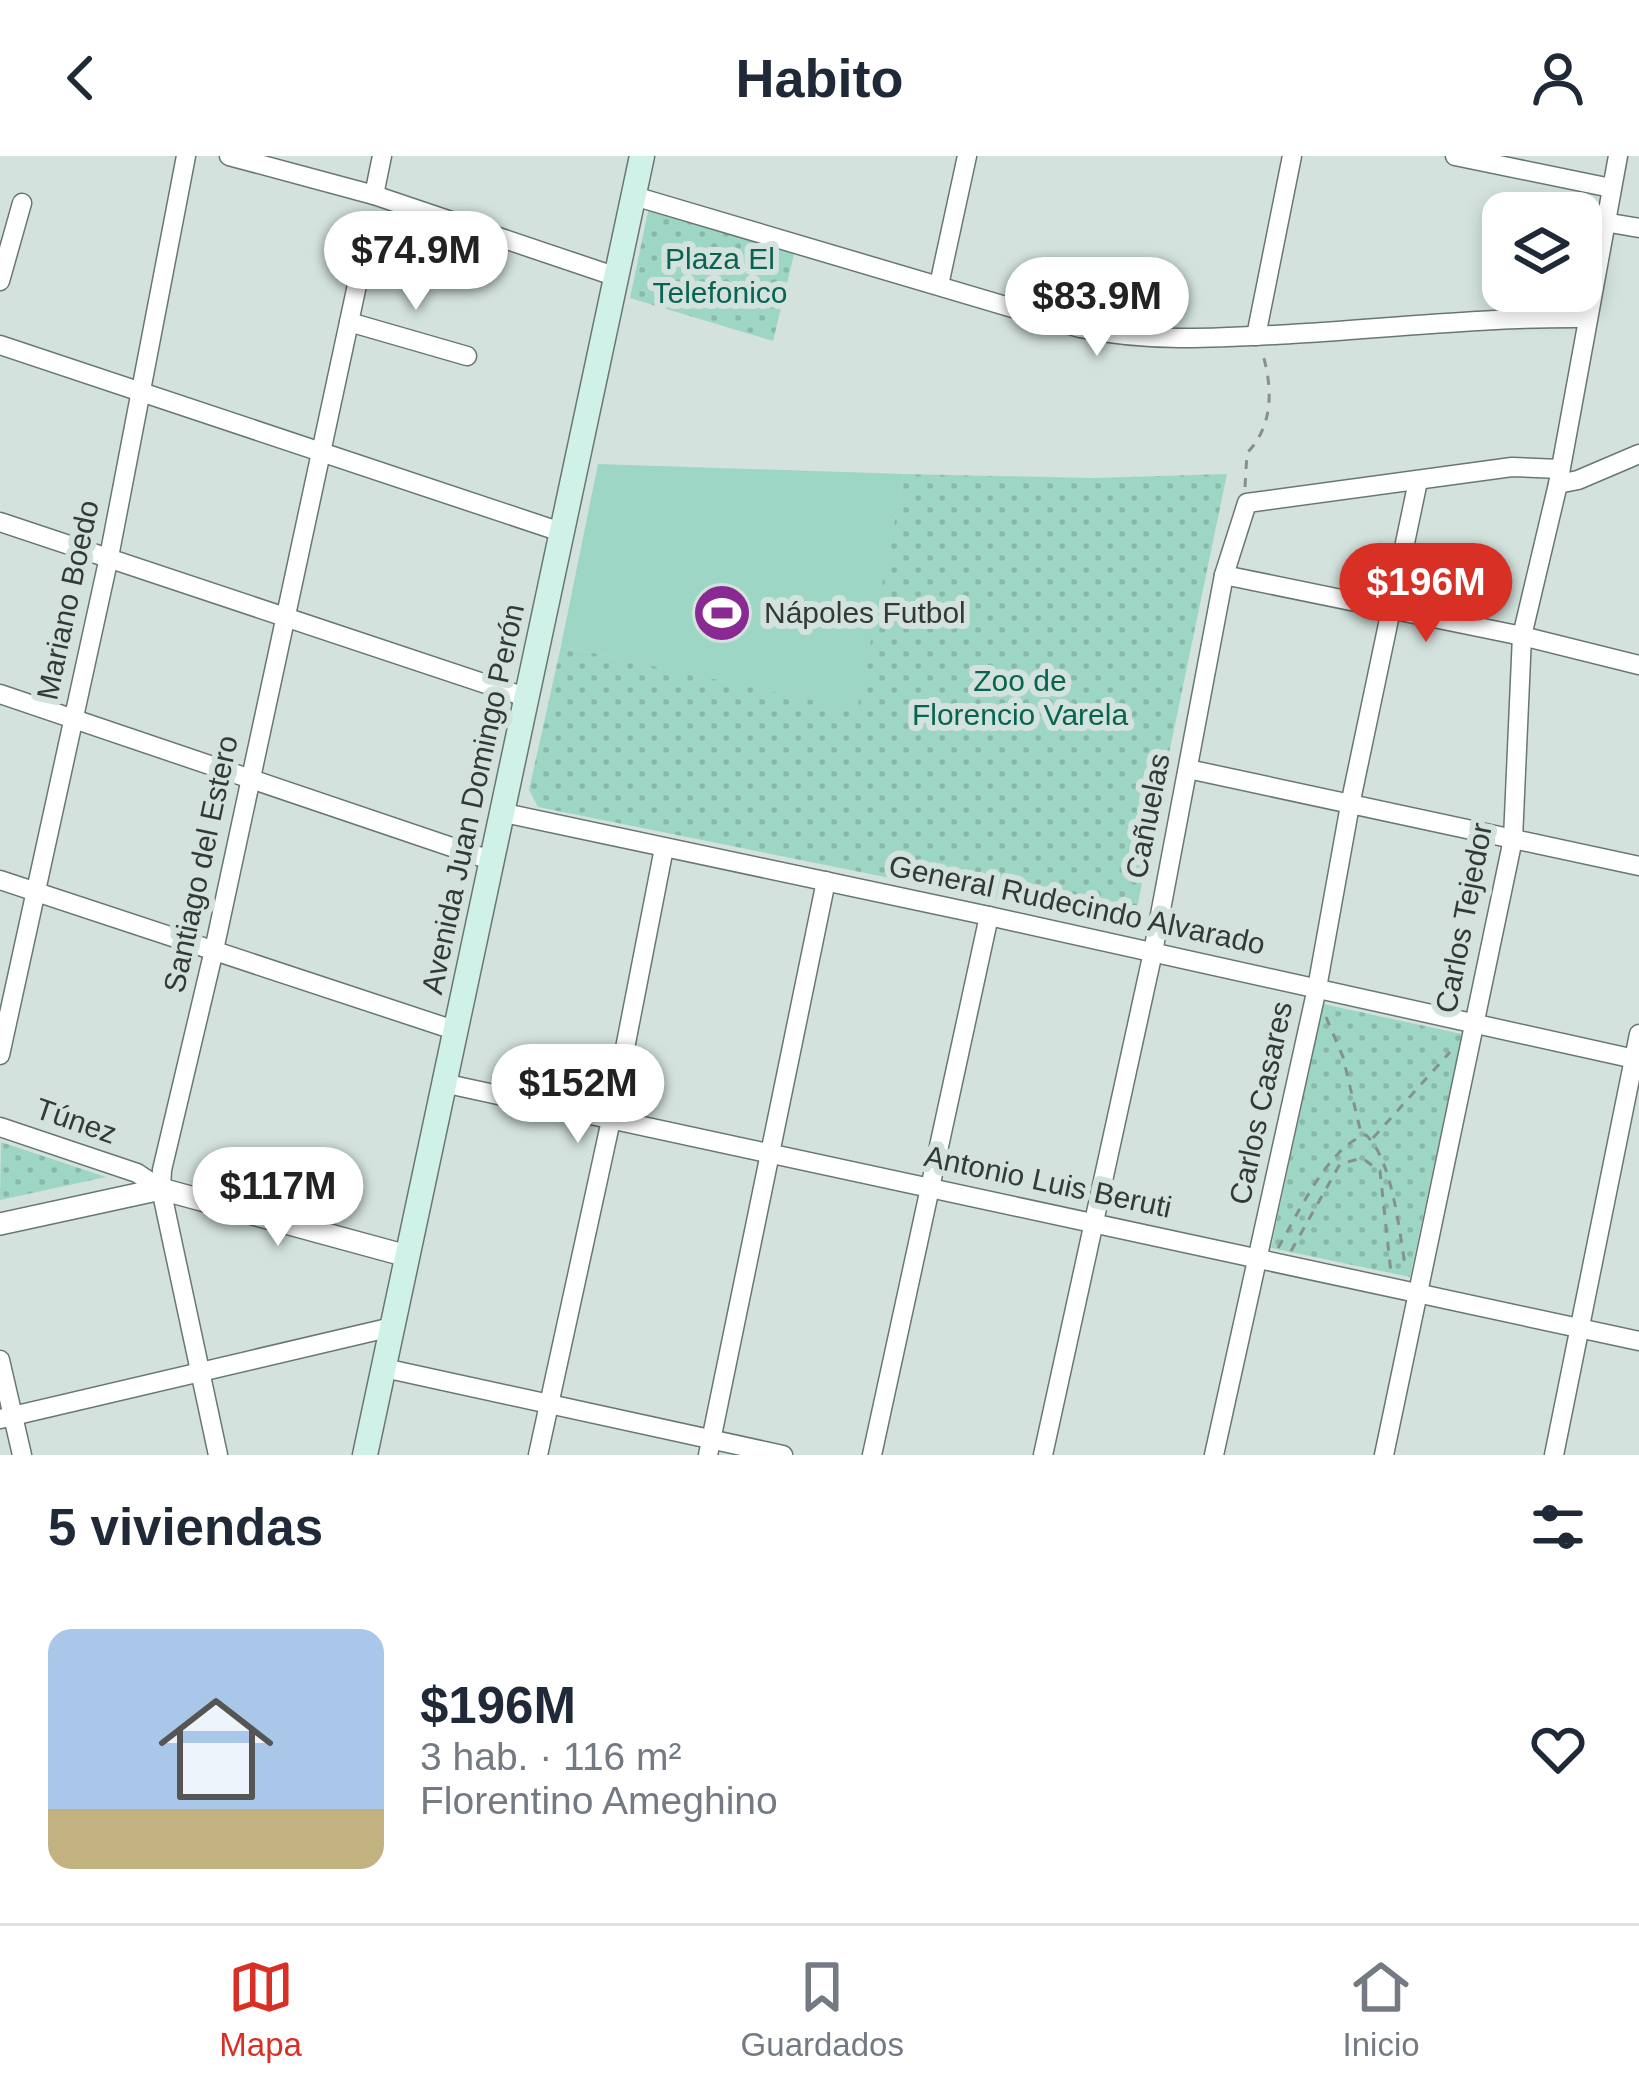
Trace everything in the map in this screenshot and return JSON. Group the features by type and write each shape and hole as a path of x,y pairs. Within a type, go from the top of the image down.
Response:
{"main road":[{"name":"Avenida Juan Domingo Perón","path":"365,1455 642,156"}],"street":[{"name":"Mariano Boedo","path":"0,1055 110,557 186,156"},
{"path":"229,156 374,195 614,276"},
{"path":"374,195 382,156"},
{"path":"939,285 968,156"},
{"path":"1256,336 1292,156"},
{"path":"1455,156 1611,188"},
{"name":"Carlos Tejedor","path":"1384,1455 1406,1290 1474,1025 1513,839 1522,636 1559,476 1618,156"},
{"path":"634,196 1126,338 1256,336 1587,318"},
{"path":"0,281 22,203"},
{"path":"1604,222 1639,228"},
{"name":"Santiago del Estero","path":"218,1455 161,1189 162,1170 357,285"},
{"path":"350,322 467,356"},
{"path":"0,345 561,532"},
{"path":"1246,503 1512,467 1578,481 1639,454"},
{"name":"Carlos Casares","path":"1214,1455 1270,1261 1350,805 1418,481"},
{"name":"Cañuelas","path":"1043,1455 1153,952 1224,575 1246,503"},
{"path":"0,522 525,697"},
{"path":"1224,575 1639,665"},
{"path":"0,694 490,860"},
{"path":"1187,769 1639,866"},
{"name":"General Rudecindo Alvarado","path":"500,812 1153,952 1316,994 1636,1059"},
{"path":"538,1455 664,848"},
{"path":"0,880 454,1030"},
{"path":"709,1447 826,881"},
{"path":"872,1455 989,916"},
{"path":"1554,1455 1639,1034"},
{"name":"Antonio Luis Beruti","path":"443,1083 1639,1341"},
{"name":"Túnez","path":"0,1126 137,1173 161,1189 407,1256"},
{"path":"0,1224 161,1189"},
{"path":"6,1417 392,1327"},
{"path":"0,1360 6,1417 22,1455"},
{"path":"384,1368 709,1447 783,1455"}],"path":[{"path":"1246,503 1243,466 1246,453 1261,438 1270,392 1256,336"},
{"path":"1316,994 1337,1038 1361,1135 1371,1140 1396,1210 1406,1290"},
{"path":"1371,1140 1474,1025"},
{"path":"1270,1261 1336,1154 1361,1135"},
{"path":"1270,1261 1340,1164 1362,1158 1379,1171 1406,1290"}],"green space":[{"name":"Plaza El Telefonico","path":"649,207 795,250 773,341 630,298"},
{"name":"Nápoles Futbol","path":"598,464 904,474 857,710 561,646"},
{"name":"Zoo de Florencio Varela","path":"904,474 1093,478 1227,474 1133,927 538,807 529,790 561,646 856,709"},
{"path":"1323,1004 1462,1034 1410,1277 1271,1248"},
{"path":"1,1142 106,1177 0,1200"}],"place":[{"name":"Nápoles Futbol","path":"722,613"}]}
